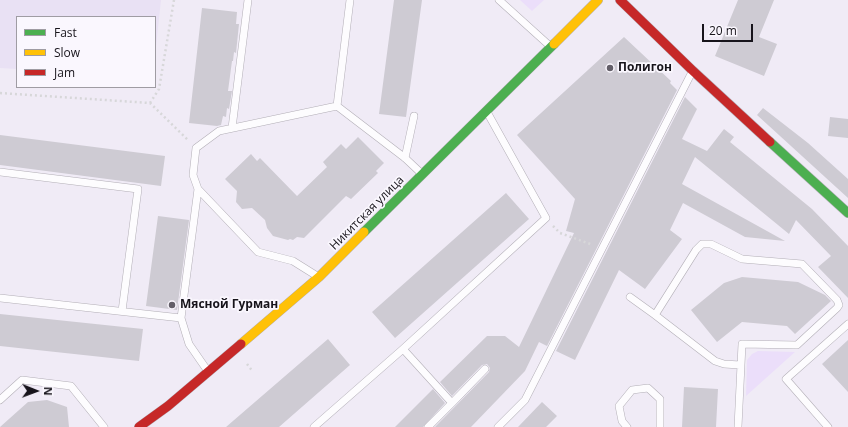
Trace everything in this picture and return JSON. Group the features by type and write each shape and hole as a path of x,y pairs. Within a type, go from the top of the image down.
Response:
{"street":[{"name":"Никитская улица","path":"140,427 209,372 319,277 598,0"},
{"path":"620,0 692,70 848,213"}],"lane":[{"path":"232,128 248,0"},
{"path":"337,106 350,0"},
{"path":"499,0 551,47"},
{"path":"498,427 525,400 692,70"},
{"path":"319,277 293,261 258,252 198,189 193,175 196,148 219,131 337,106 405,158 422,174"},
{"path":"314,427 403,349 546,218 486,110"},
{"path":"405,158 414,116"},
{"path":"0,172 138,189 122,311"},
{"path":"198,189 181,318 189,344 209,372"},
{"path":"655,315 696,250 702,244 711,244 742,259 802,264 837,300 839,304 837,308 797,345 742,344 738,427"},
{"path":"630,297 715,361 724,364 740,365"},
{"path":"0,298 181,318"},
{"path":"828,427 786,379 848,324"},
{"path":"403,349 452,403"},
{"path":"428,427 485,369"},
{"path":"0,400 22,380 71,386 104,427"},
{"path":"627,427 622,421 619,406 632,390 648,388 660,399 660,427"}],"path":[{"path":"150,103 159,89 174,0"},
{"path":"0,93 150,103 196,148"},
{"path":"546,218 560,233 586,241 602,249"},
{"path":"246,364 254,372"}],"shaded area":[{"path":"0,0 161,0 156,47 156,16 16,16 16,69 0,68"},
{"path":"520,0 544,0 532,11"},
{"path":"758,351 795,352 746,396 747,360 752,354"}],"building":[{"path":"394,0 422,0 406,117 379,114"},
{"path":"738,0 774,0 759,37 777,44 764,76 715,56"},
{"path":"202,8 237,12 236,24 239,24 236,53 234,52 232,61 228,91 232,91 229,109 227,108 226,117 223,116 221,125 217,126 189,123"},
{"path":"624,37 671,81 670,83 677,90 547,346 539,342 525,371 471,427 435,427 489,372 490,368 487,364 482,365 452,396 440,382 487,336 505,336 519,347 574,233 566,231 575,199 517,135"},
{"path":"685,97 697,109 682,139 707,151 724,129 734,137 730,142 812,209 848,246 848,298 818,267 831,256 796,220 789,234 695,157 682,184 785,241 745,237 683,203 670,230 682,239 645,289 619,270 575,360 556,351"},
{"path":"763,108 808,143 848,179 848,198 757,115"},
{"path":"830,117 848,119 848,138 828,136"},
{"path":"0,135 165,156 161,186 0,165"},
{"path":"358,137 384,163 376,171 378,173 351,199 346,196 304,238 297,237 293,240 288,240 273,236 267,228 265,220 252,208 242,209 236,202 237,191 225,179 251,154 257,161 260,158 297,196 327,167 323,162 341,144 346,149"},
{"path":"506,193 529,219 395,338 372,312"},
{"path":"158,216 189,220 177,310 146,306"},
{"path":"742,277 798,282 825,295 831,301 795,334 787,326 742,322 717,342 691,310 724,283"},
{"path":"0,314 143,329 139,361 0,346"},
{"path":"328,339 350,365 279,427 226,427"},
{"path":"848,340 848,392 822,364"},
{"path":"684,387 718,389 716,427 682,427"},
{"path":"433,389 445,403 423,427 395,427"},
{"path":"47,400 67,407 69,427 0,427 28,402"},
{"path":"542,402 557,416 546,427 518,427"}],"traffic: fast":[{"path":"364,232 554,44"},
{"path":"770,142 848,213"}],"traffic: slow":[{"path":"554,44 598,0"},
{"path":"241,344 319,277 364,232"}],"traffic: jam":[{"path":"620,0 692,70 770,142"},
{"path":"139,427 168,406 241,344"}],"place":[{"name":"Полигон","path":"610,68"},
{"name":"Мясной Гурман","path":"172,305"}]}
